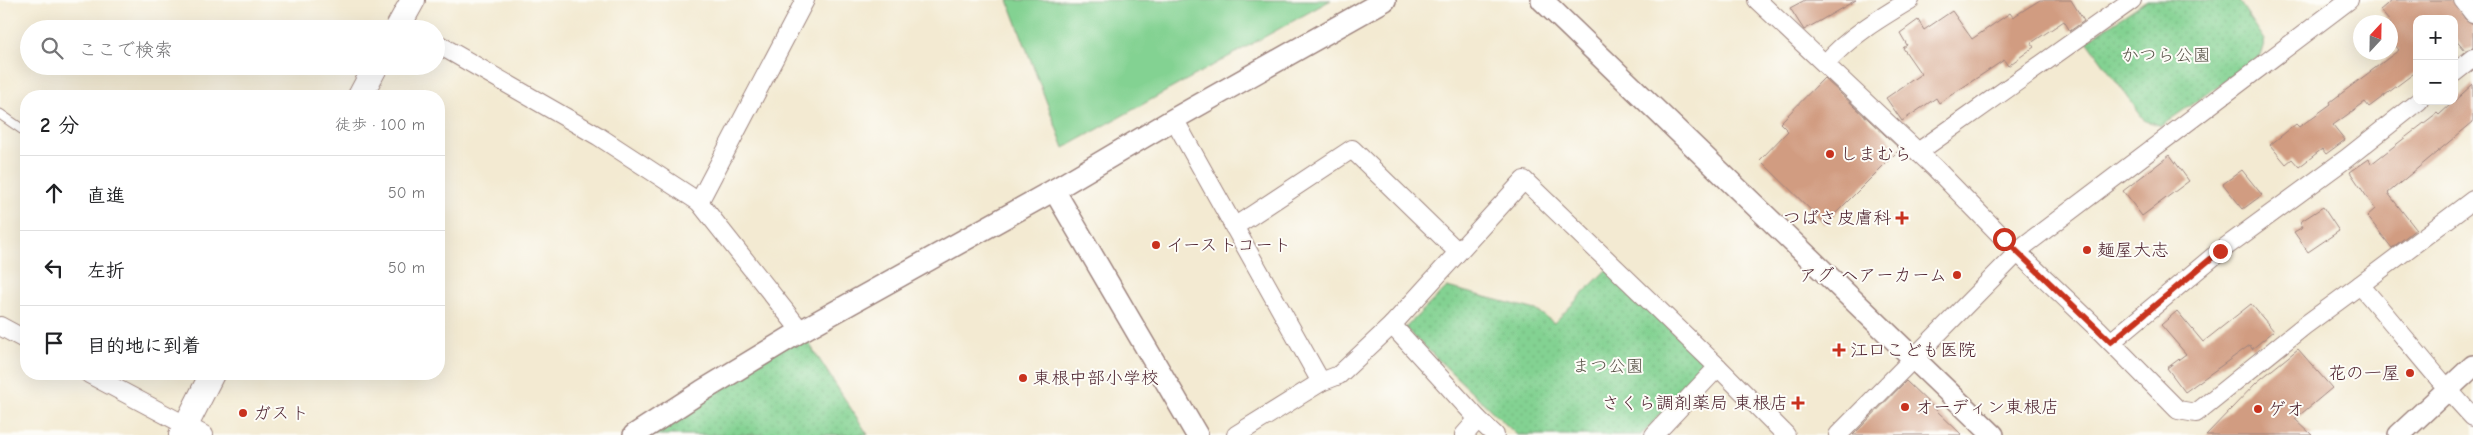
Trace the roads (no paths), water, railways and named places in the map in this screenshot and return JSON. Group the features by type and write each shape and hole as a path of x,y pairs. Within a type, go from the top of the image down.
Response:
{"main road":[{"path":"406,20 413,0"},
{"path":"363,90 371,75"},
{"path":"190,432 210,380"}],"street":[{"path":"699,202 805,0"},
{"path":"634,435 801,331 1054,190 1174,119 1385,0"},
{"path":"1542,0 1993,435"},
{"path":"1757,0 1918,152 2178,410 2196,413 2304,326 2473,200"},
{"path":"1825,64 1834,53 1881,17 1910,0"},
{"path":"1918,152 2132,0"},
{"path":"1838,435 2017,252 2100,187 2349,0"},
{"path":"2463,0 2473,13"},
{"path":"445,48 598,136 699,202 801,331"},
{"path":"2458,70 2473,58"},
{"path":"2111,342 2220,251 2347,158 2414,105"},
{"path":"1174,119 1321,382"},
{"path":"1234,227 1352,149 1458,252"},
{"path":"1236,435 1321,382 1339,375 1392,325 1524,180 1718,366 1786,435"},
{"path":"1054,190 1196,435"},
{"path":"2360,284 2418,351 2447,389 2473,417"},
{"path":"1392,325 1495,435"},
{"path":"0,326 20,337"},
{"path":"1654,435 1718,366"},
{"path":"2399,435 2473,366"},
{"path":"99,380 190,432"},
{"path":"1464,435 1478,419"}],"lane":[{"path":"0,114 20,128"}],"place":[{"name":"しまむら","path":"1830,154"},
{"name":"つばさ皮膚科","path":"1902,218"},
{"name":"イーストコート","path":"1156,245"},
{"name":"麺屋大志","path":"2087,250"},
{"name":"アグ ヘアーカーム","path":"1957,275"},
{"name":"江口こども医院","path":"1839,350"},
{"name":"花の一屋","path":"2410,373"},
{"name":"東根中部小学校","path":"1023,378"},
{"name":"さくら調剤薬局 東根店","path":"1798,403"},
{"name":"オーディン東根店","path":"1905,407"},
{"name":"ゲオ","path":"2258,409"},
{"name":"ガスト","path":"243,413"}],"park label":[{"name":"かつら公園","path":"2166,55"},
{"name":"まつ公園","path":"1608,366"}]}
